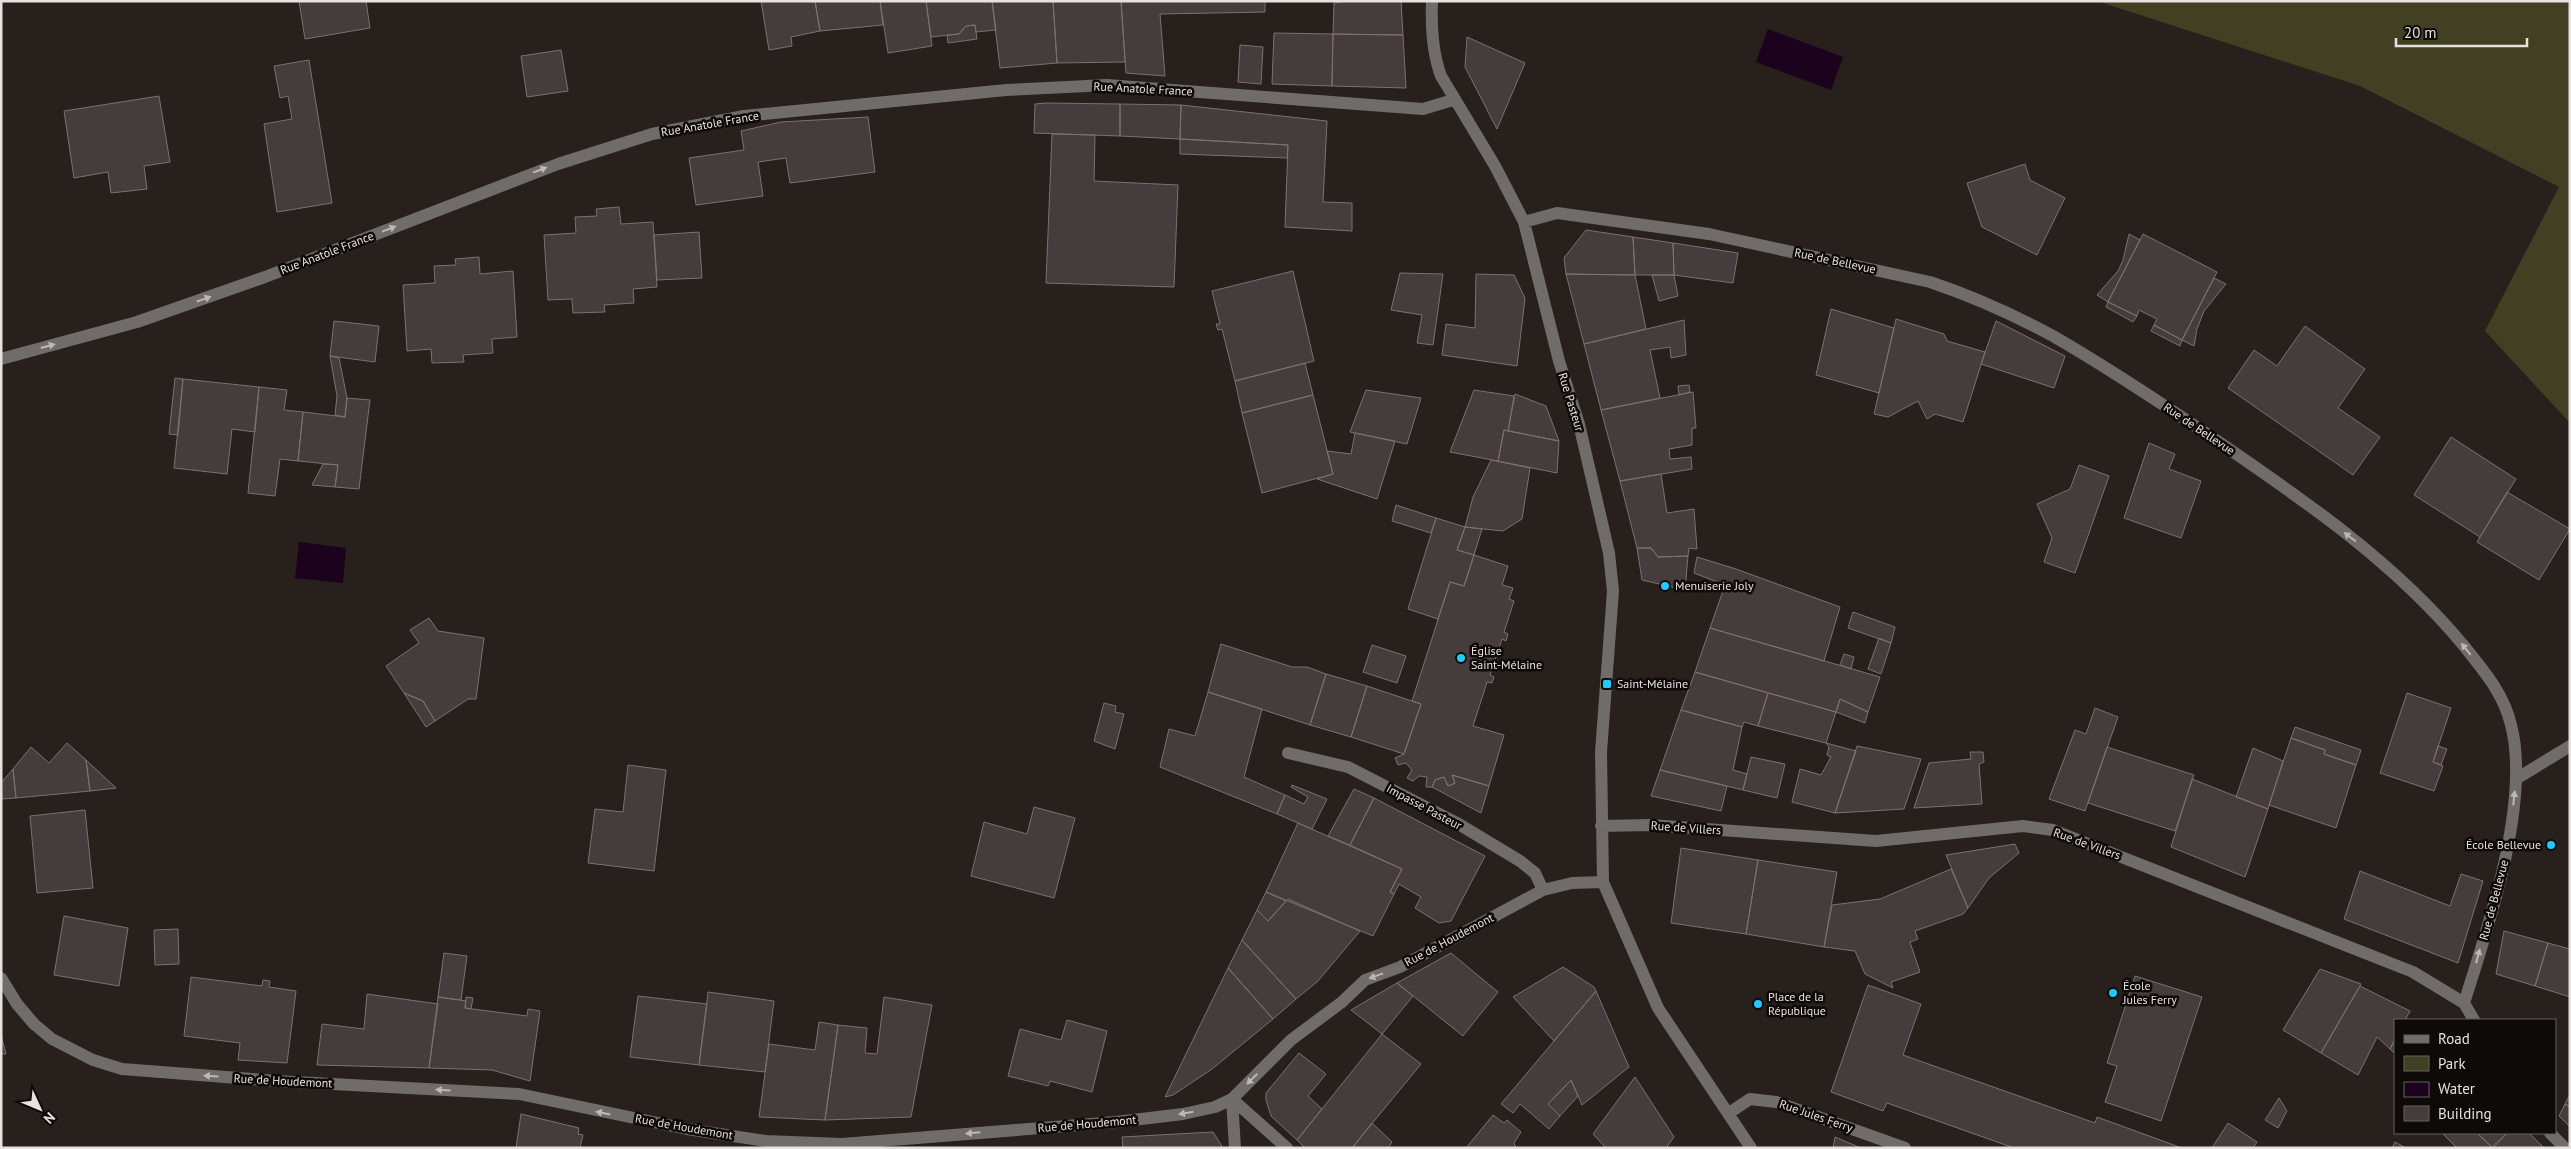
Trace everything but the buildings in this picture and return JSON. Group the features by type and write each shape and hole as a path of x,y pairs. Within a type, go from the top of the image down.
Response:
{"street":[{"name":"Rue Pasteur","path":"1432,1 1435,60 1453,100 1495,166 1524,222 1559,361 1579,424 1609,554 1613,591 1600,752 1601,826"},
{"name":"Rue Anatole France","path":"1,359 137,322 265,278 558,164 652,134 744,116 1006,90 1107,85 1423,109 1453,100"},
{"name":"Rue de Bellevue","path":"1524,222 1557,213 1709,234 1930,282 1966,294 2050,335 2121,376 2256,468 2380,559 2440,617 2488,676 2502,698 2511,725 2516,754 2516,779 2506,854 2464,1002"},
{"path":"2516,779 2570,746"},
{"name":"Impasse Pasteur","path":"1288,753 1348,767 1457,823 1520,861 1535,873 1543,890"},
{"name":"Rue de Villers","path":"1601,826 1650,825 1876,841 2024,826 2053,830 2414,972 2464,1002 2473,1019"},
{"path":"1601,826 1603,882 1658,1008 1751,1148"},
{"name":"Rue de Houdemont","path":"1,978 17,1004 34,1024 52,1038 77,1053 122,1069 277,1081 519,1094 678,1128 766,1140 842,1144 1116,1122 1183,1114 1215,1107 1232,1099 1292,1040 1342,1002 1365,980 1400,967 1543,890 1572,883 1603,882"},
{"name":"Rue Jules Ferry","path":"1728,1114 1750,1098 1776,1102 1905,1148"},
{"path":"1232,1099 1235,1148"},
{"path":"1232,1099 1287,1148"},
{"path":"2551,1134 2565,1148"}],"green space":[{"path":"2097,1 2570,1 2570,423 2485,331 2559,187 2360,86"}],"water":[{"path":"1768,29 1843,57 1831,90 1756,62"},
{"path":"299,542 346,548 343,583 295,578"}],"place":[{"name":"Menuiserie Joly","path":"1665,586"},
{"name":"Église Saint-Mélaine","path":"1461,658"},
{"name":"Saint-Mélaine","path":"1607,684"},
{"name":"École Bellevue","path":"2551,845"},
{"name":"École Jules Ferry","path":"2113,993"},
{"name":"Place de la République","path":"1758,1004"}]}
